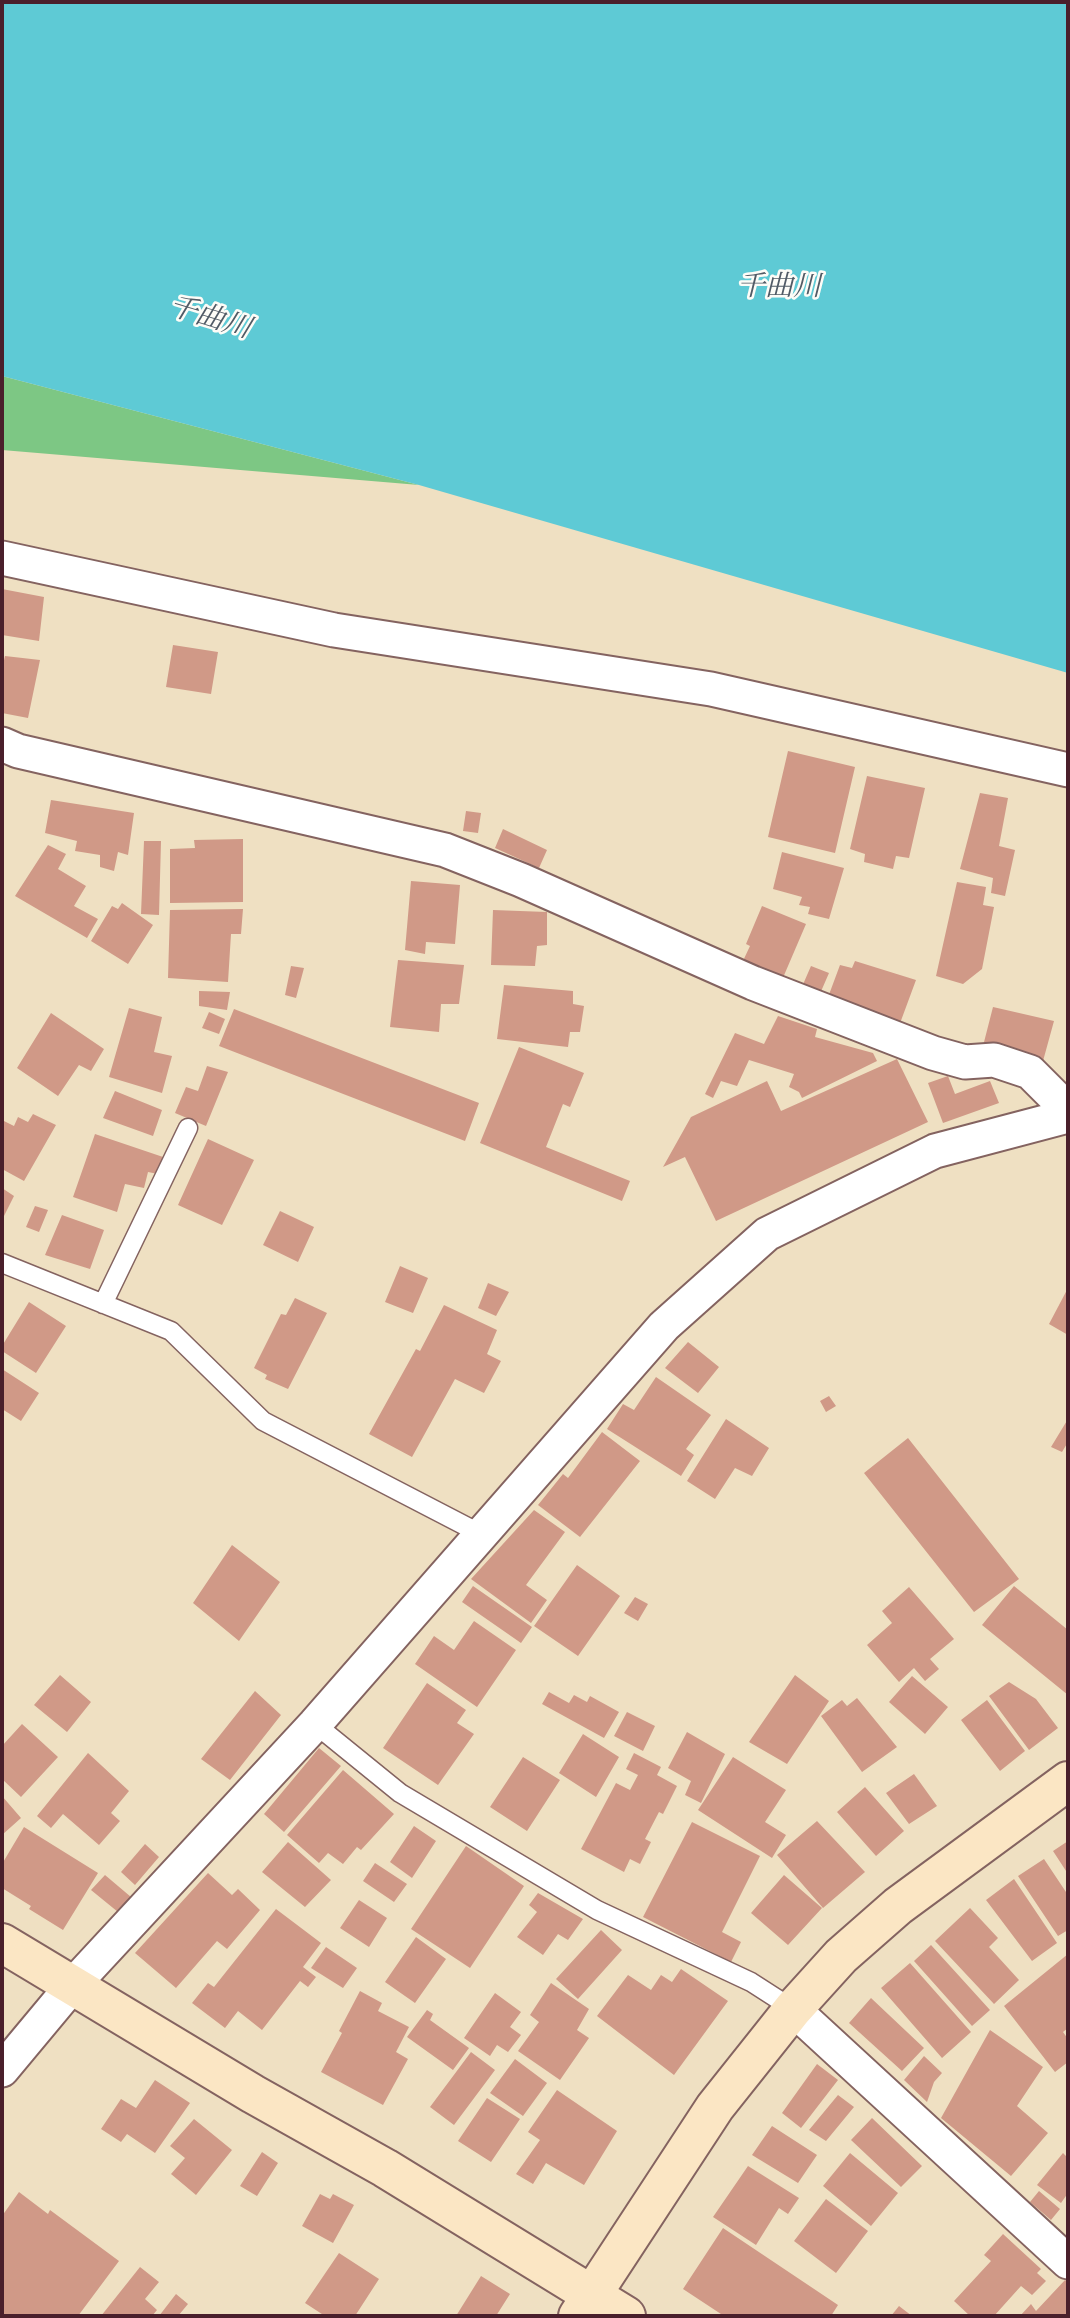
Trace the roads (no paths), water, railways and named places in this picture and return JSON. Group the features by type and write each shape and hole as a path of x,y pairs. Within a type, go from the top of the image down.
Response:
{"street":[{"path":"2,558 334,630 711,690 1068,771"},
{"path":"2,744 18,751 445,850 522,880 753,983 933,1053 965,1062 994,1060 1030,1072 1055,1097 1065,1116 935,1151 767,1234 664,1326 316,1724 72,1986 2,2070"},
{"path":"585,2305 715,2107 793,2009 841,1956 898,1906 1068,1781"},
{"path":"2,1944 253,2094 385,2168 585,2305 626,2316"},
{"path":"793,2009 1068,2262"}],"lane":[{"path":"103,1304 188,1128"},
{"path":"2,1263 171,1331 263,1421 481,1534"},
{"path":"316,1724 400,1793 597,1910 751,1982 793,2009"}],"water":[{"name":"千曲川","path":"2,2 1068,2 1068,673 419,485 2,376"}]}
